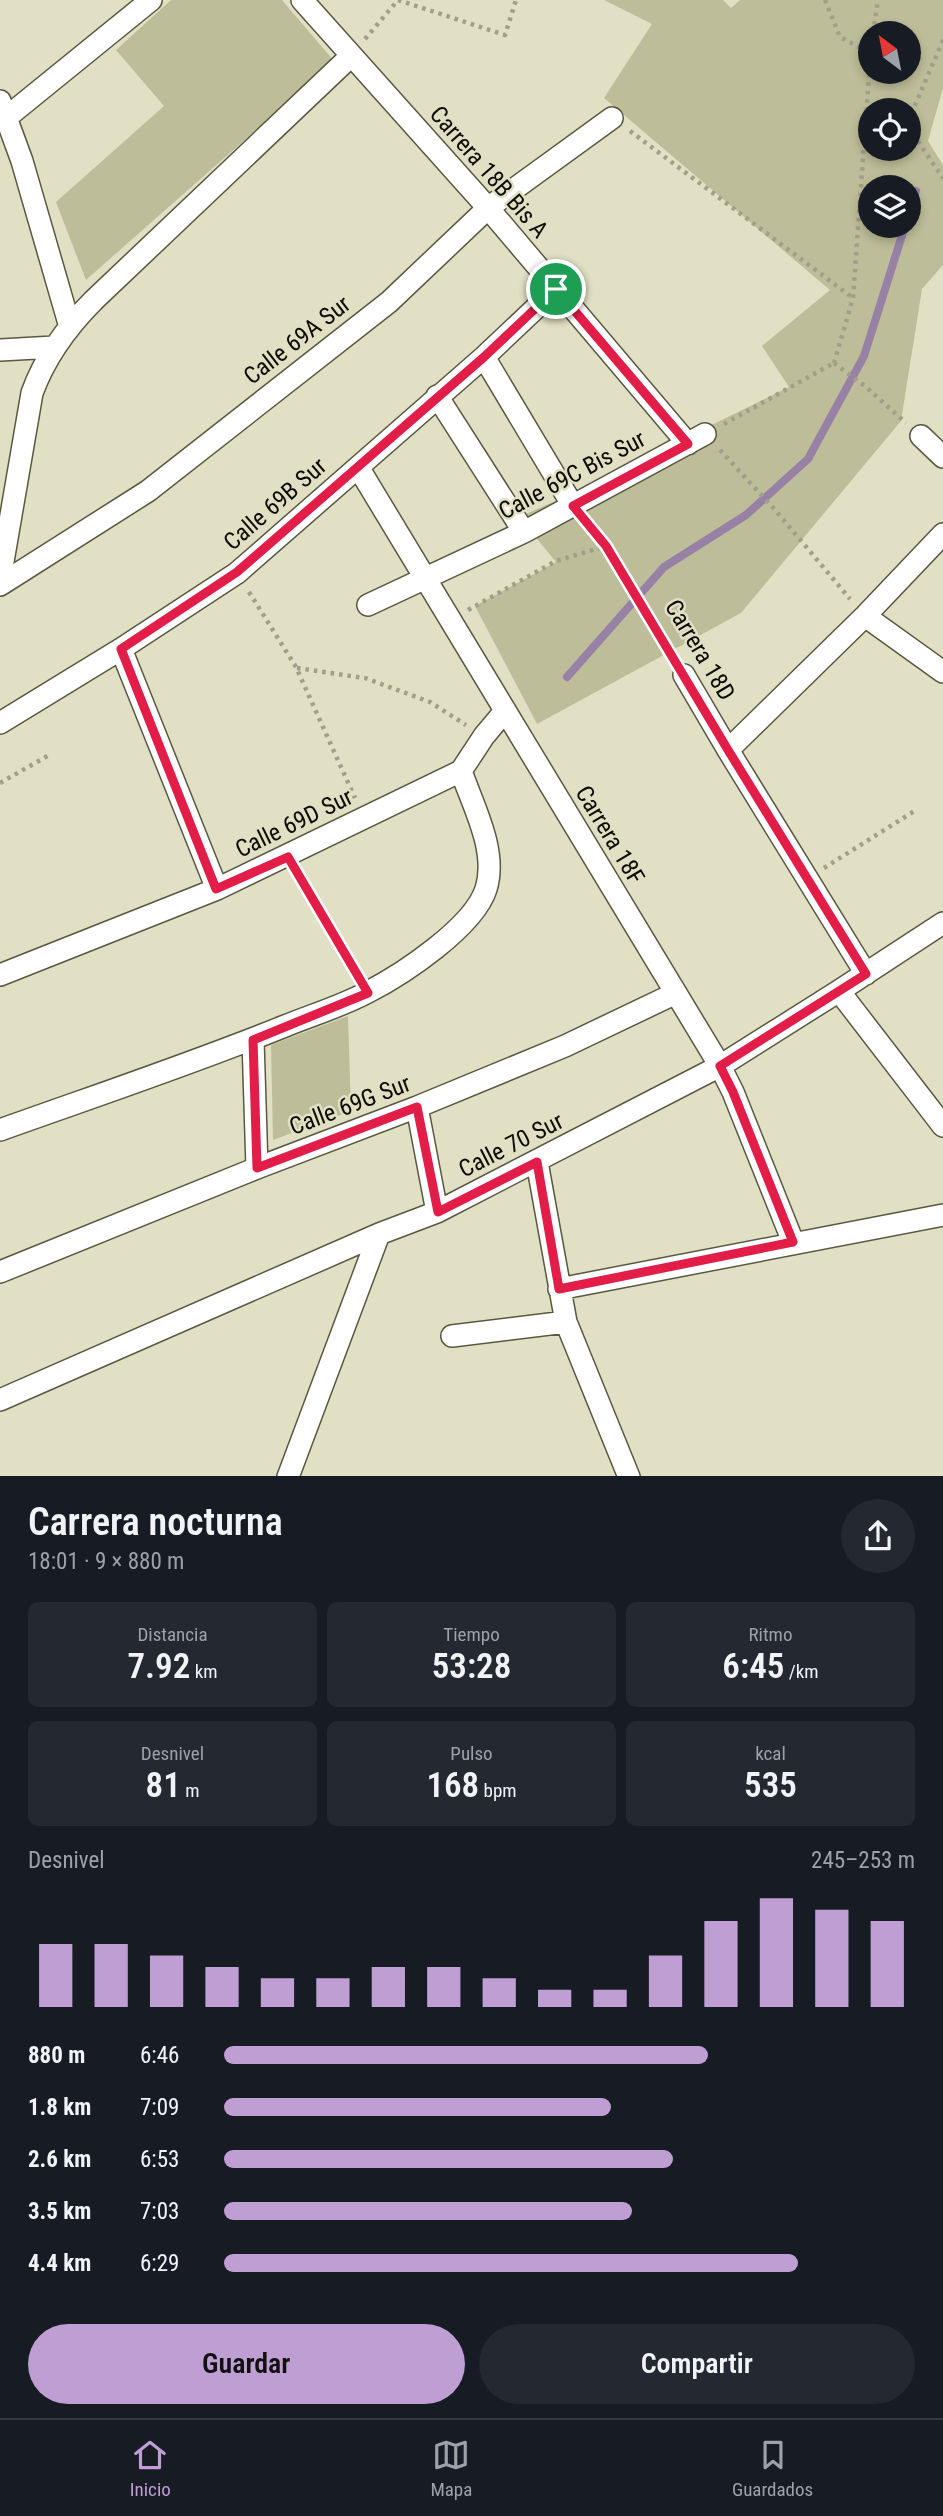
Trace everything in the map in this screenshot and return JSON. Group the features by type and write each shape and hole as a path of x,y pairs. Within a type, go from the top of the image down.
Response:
{"street":[{"path":"70,327 22,161 3,109 151,0"},
{"name":"Carrera 18B Bis A","path":"302,0 488,208 556,289 696,439"},
{"path":"0,579 32,393 54,347 94,300 351,56"},
{"name":"Calle 69A Sur","path":"0,585 148,491 389,302 488,208 612,118"},
{"name":"Calle 69B Sur","path":"0,723 121,649 237,572 484,357 556,289"},
{"path":"0,350 54,347"},
{"path":"484,357 573,506"},
{"path":"438,396 524,532"},
{"path":"920,436 943,457"},
{"name":"Calle 69C Bis Sur","path":"368,605 524,532 696,439"},
{"name":"Carrera 18F","path":"358,467 720,1066 793,1242"},
{"path":"728,750 865,616 943,534"},
{"path":"865,616 943,672"},
{"path":"121,649 216,889"},
{"name":"Carrera 18D","path":"684,675 866,974"},
{"path":"0,1130 253,1040 368,993 441,945 471,915 486,889 489,874 485,841 461,771 484,736 505,711"},
{"name":"Calle 69D Sur","path":"0,975 216,889 288,857 461,771"},
{"name":"Calle 70 Sur","path":"0,1400 379,1234 438,1212 720,1066 940,931"},
{"path":"839,991 943,1126"},
{"name":"Calle 69G Sur","path":"0,1272 565,1046 676,993"},
{"path":"253,1040 257,1168"},
{"path":"417,1107 438,1212"},
{"path":"537,1162 566,1322 629,1476"},
{"path":"559,1289 943,1214"},
{"path":"288,1476 379,1234"},
{"path":"453,1336 566,1322"}],"path":[{"path":"351,56 398,0 505,35 516,0"},
{"path":"825,0 841,37 858,46"},
{"path":"875,21 878,0"},
{"path":"943,40 911,117 910,130 943,178"},
{"path":"865,616 754,486 696,439 834,363 853,298 868,84"},
{"path":"612,118 853,298"},
{"path":"834,363 866,387 920,436"},
{"name":"Carrera 18D","path":"573,506 606,546 684,675"},
{"path":"450,620 556,562 606,546"},
{"path":"237,572 296,667 363,818"},
{"path":"296,667 365,678 430,702 484,736"},
{"path":"0,783 51,754"},
{"path":"808,878 916,810"},
{"path":"288,857 368,993"}],"green space":[{"path":"171,0 282,0 334,61 86,280 56,202 164,106 116,50"},
{"path":"604,0 723,0 731,8 740,0 943,0 943,88 928,141 943,165 943,265 922,289 901,421 741,613 537,724 475,606 556,562 519,517 789,387 762,346 830,290 604,98 652,24"},
{"path":"348,1016 351,1111 273,1140 271,1045"}],"waterway":[{"path":"567,677 664,567 746,515 808,459 864,356 901,238"}],"route":[{"path":"556,289 688,444 573,506 606,546 866,974 720,1066 793,1242 559,1289 537,1162 438,1212 417,1107 257,1168 253,1040 368,993 288,857 216,889 121,649 237,572 484,357 556,289"}]}
